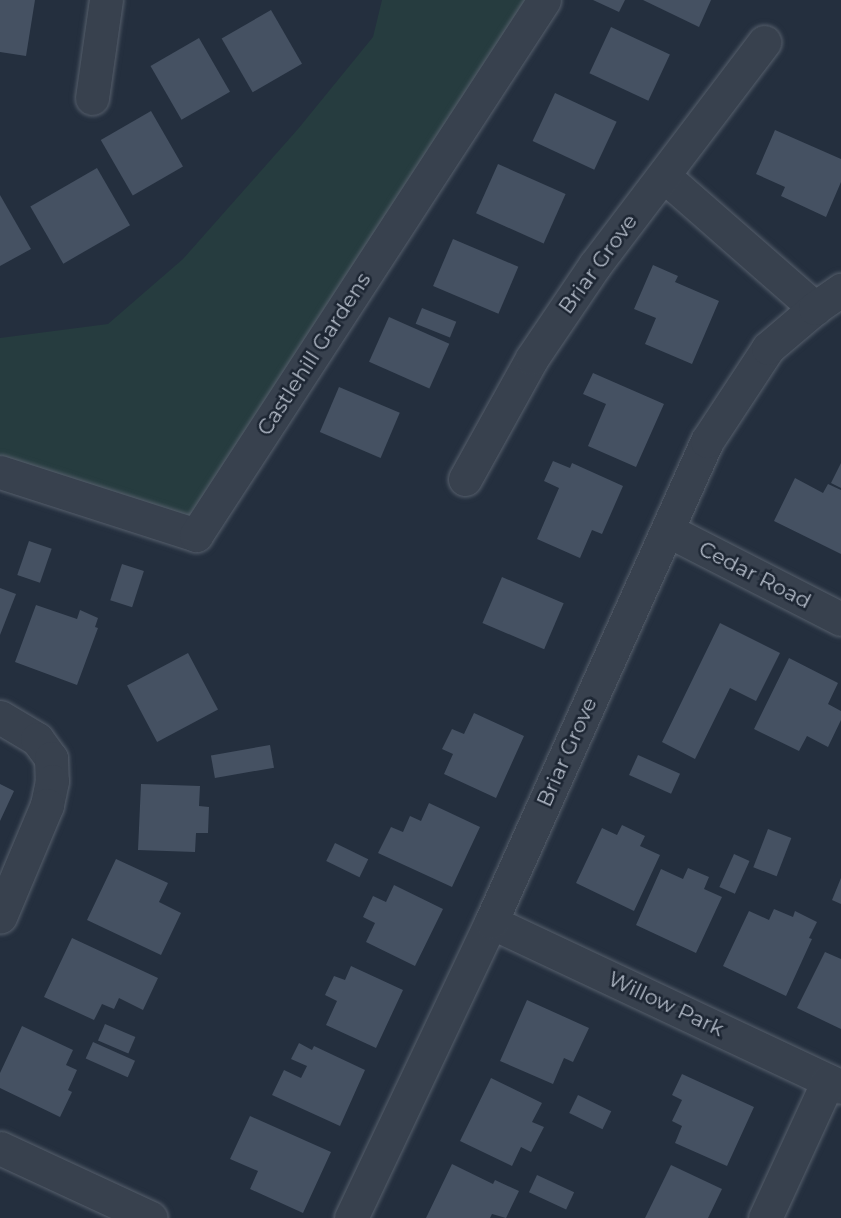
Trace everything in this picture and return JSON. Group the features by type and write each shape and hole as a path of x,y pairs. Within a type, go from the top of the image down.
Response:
{"street":[{"path":"92,98 106,0"},
{"name":"Castlehill Gardens","path":"0,472 196,535 544,0"},
{"name":"Briar Grove","path":"465,479 532,358 595,265 764,42"},
{"name":"Briar Grove","path":"351,1218 491,922 669,531 707,441 768,348 828,299 664,176"},
{"name":"Cedar Road","path":"669,531 841,619"},
{"path":"0,717 37,739 51,758 52,781 47,805 0,917"},
{"name":"Willow Park","path":"491,922 835,1084"},
{"path":"765,1218 835,1084"},
{"path":"0,1148 151,1218"}],"green space":[{"path":"382,0 544,0 196,535 0,480 0,338 108,324 183,259 298,129 373,37"}],"building":[{"path":"0,0 35,0 26,56 0,52"},
{"path":"593,0 625,0 619,12"},
{"path":"643,0 711,0 699,27"},
{"path":"271,10 302,64 253,92 222,38"},
{"path":"611,27 670,54 648,101 589,73"},
{"path":"199,38 230,92 182,120 151,66"},
{"path":"555,93 617,122 594,170 533,141"},
{"path":"151,111 183,166 133,195 101,140"},
{"path":"775,130 841,159 841,182 826,217 781,196 785,187 756,174"},
{"path":"498,164 566,194 544,243 476,213"},
{"path":"97,168 130,225 63,264 30,207"},
{"path":"0,195 31,249 0,266"},
{"path":"453,239 518,267 498,314 433,286"},
{"path":"653,265 678,276 675,282 719,301 692,364 645,344 656,318 634,309"},
{"path":"422,308 456,322 450,338 416,324"},
{"path":"389,317 449,344 429,389 369,362"},
{"path":"593,373 664,404 636,467 588,446 606,404 583,394"},
{"path":"339,387 400,413 381,458 320,432"},
{"path":"553,461 570,468 572,463 623,486 602,534 592,530 580,558 537,539 559,488 544,481"},
{"path":"841,463 841,488 831,483"},
{"path":"795,478 823,493 828,484 841,490 841,554 774,521"},
{"path":"29,541 52,549 40,583 17,575"},
{"path":"122,564 144,571 132,607 110,600"},
{"path":"502,577 564,603 544,649 482,623"},
{"path":"0,588 16,594 0,635"},
{"path":"36,605 77,619 80,610 98,618 95,627 98,628 77,685 15,662"},
{"path":"720,623 780,653 756,701 730,688 695,759 662,742"},
{"path":"188,653 218,710 157,742 127,685"},
{"path":"789,658 838,683 828,704 841,711 841,720 828,747 807,736 799,751 754,729"},
{"path":"474,713 524,736 496,798 444,774 453,754 442,749 452,729 464,734"},
{"path":"270,745 274,768 215,778 211,755"},
{"path":"638,755 680,774 671,794 629,775"},
{"path":"0,784 14,791 0,821"},
{"path":"141,784 200,786 199,806 209,807 208,833 196,833 195,852 138,850"},
{"path":"429,803 480,827 452,887 378,853 391,827 403,832 410,816 421,821"},
{"path":"622,825 645,836 640,846 660,855 634,911 576,883 602,828 617,835"},
{"path":"768,829 791,838 777,876 753,867"},
{"path":"335,843 368,859 359,877 326,861"},
{"path":"734,854 750,861 735,894 719,887"},
{"path":"116,859 168,883 159,902 181,913 161,955 87,920"},
{"path":"688,868 709,877 704,889 722,897 696,953 636,925 661,869 683,879"},
{"path":"841,878 841,904 832,900"},
{"path":"394,885 443,909 415,966 366,942 375,923 363,917 373,896 386,902"},
{"path":"774,909 793,917 795,911 817,922 809,938 812,939 786,996 723,966 749,911 769,920"},
{"path":"72,938 158,978 143,1010 119,998 114,1009 102,1004 94,1020 44,997"},
{"path":"825,952 841,959 841,1029 797,1008"},
{"path":"351,966 403,990 376,1048 326,1025 337,1001 325,995 334,976 345,980"},
{"path":"527,1000 589,1028 573,1062 564,1058 553,1084 500,1061"},
{"path":"105,1024 135,1037 128,1053 98,1041"},
{"path":"22,1026 73,1050 66,1065 77,1070 68,1090 72,1092 60,1117 0,1088 0,1073"},
{"path":"93,1042 135,1061 128,1077 86,1058"},
{"path":"299,1043 312,1050 314,1046 365,1070 340,1126 272,1095 284,1070 301,1078 307,1066 291,1059"},
{"path":"682,1074 754,1107 727,1166 675,1143 682,1126 672,1121 682,1100 672,1095"},
{"path":"491,1078 542,1103 532,1122 544,1127 531,1152 521,1147 512,1166 460,1141"},
{"path":"578,1095 611,1111 602,1129 569,1113"},
{"path":"250,1116 331,1152 303,1213 250,1189 258,1171 230,1159"},
{"path":"452,1164 493,1184 495,1180 519,1191 506,1218 492,1214 490,1218 426,1218"},
{"path":"671,1165 722,1189 708,1218 645,1218"},
{"path":"537,1175 574,1192 566,1210 529,1192"}]}
